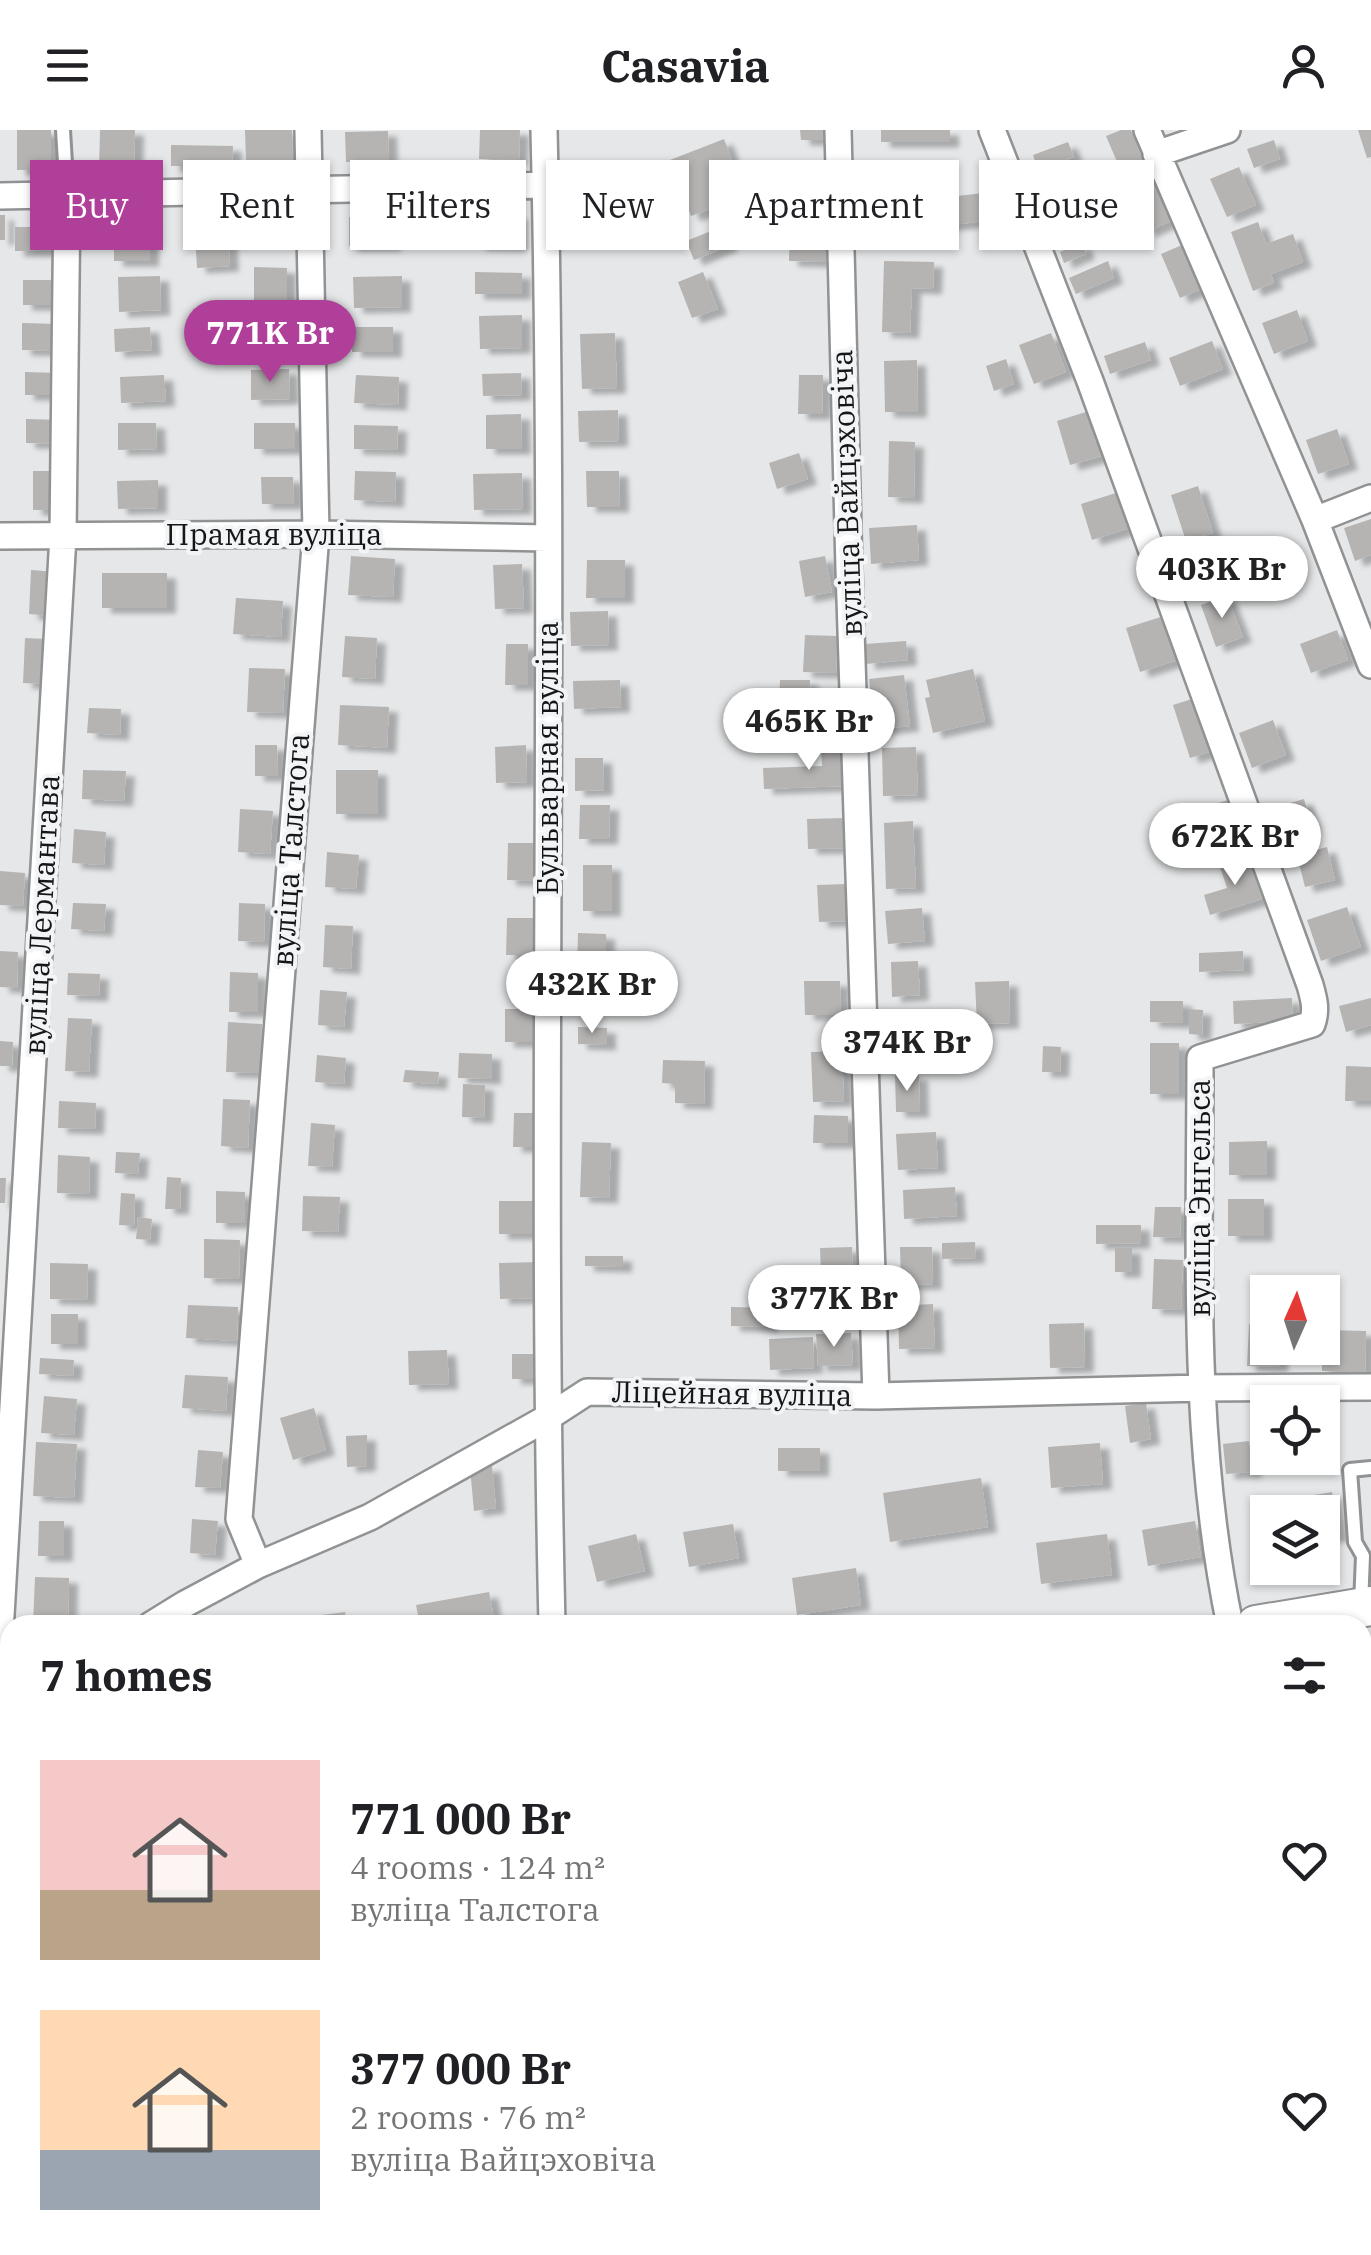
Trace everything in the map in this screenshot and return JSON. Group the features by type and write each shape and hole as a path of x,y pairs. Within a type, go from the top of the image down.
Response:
{"street":[{"name":"вуліца Талстога","path":"307,160 308,130"},
{"name":"Бульварная вуліца","path":"544,130 548,538 547,1418 552,1615"},
{"name":"вуліца Вайцэховіча","path":"838,130 876,1396"},
{"name":"вуліца Энгельса","path":"992,130 1110,436 1315,1006 1312,1024 1200,1058 1200,1388 1220,1576 1228,1615"},
{"path":"1228,130 1151,142 1315,520 1371,665"},
{"path":"330,189 545,185"},
{"path":"0,196 30,196"},
{"name":"вуліца Лермантава","path":"1,1615 63,536 66,250"},
{"name":"вуліца Талстога","path":"258,1565 239,1519 316,534 309,250"},
{"path":"1315,520 1371,498"},
{"name":"Прамая вуліца","path":"0,536 316,534 548,538"},
{"name":"Ліцейная вуліца","path":"168,1615 258,1565 370,1517 587,1392 876,1396 1371,1387"},
{"path":"1317,1615 1366,1607"}],"lane":[{"path":"63,130 65,160"},
{"path":"1366,1607 1350,1470 1371,1468"}],"building":[{"path":"17,130 51,130 51,160 30,160 30,170 17,170"},
{"path":"100,130 135,130 134,160 99,160"},
{"path":"245,130 292,130 293,160 246,160"},
{"path":"480,130 520,130 519,160 479,159"},
{"path":"800,130 828,130 828,140 801,140"},
{"path":"881,130 950,130 950,142 881,142"},
{"path":"1131,130 1143,160 1116,160 1106,136"},
{"path":"1358,130 1371,130 1371,157 1367,158"},
{"path":"388,131 389,160 346,162 345,132"},
{"path":"724,139 732,160 709,160 709,209 691,216 689,160 670,160"},
{"path":"1274,140 1280,159 1254,168 1247,149"},
{"path":"1068,142 1074,157 1035,160 1033,155"},
{"path":"171,145 233,146 232,160 183,160 183,166 171,166"},
{"path":"1239,167 1256,205 1227,217 1210,179"},
{"path":"1154,178 1173,220 1154,229"},
{"path":"979,193 979,222 959,224 959,196"},
{"path":"0,215 5,215 5,240 0,240"},
{"path":"1258,222 1266,244 1293,234 1303,262 1271,274 1274,283 1253,291 1231,232"},
{"path":"15,227 30,227 30,250 57,250 57,251 15,251"},
{"path":"709,232 709,250 719,250 694,260 689,240"},
{"path":"1182,245 1201,289 1180,298 1161,254"},
{"path":"114,250 150,250 150,261 114,261"},
{"path":"196,250 229,250 230,266 197,268"},
{"path":"789,250 826,250 826,262 789,261"},
{"path":"1085,250 1086,254 1064,263 1060,252"},
{"path":"884,261 934,262 933,289 912,288 910,333 882,332"},
{"path":"1108,261 1114,278 1076,294 1069,278"},
{"path":"254,267 287,268 287,302 254,302"},
{"path":"475,272 522,273 522,294 475,294"},
{"path":"703,272 718,309 692,318 678,282"},
{"path":"160,276 161,310 119,312 118,277"},
{"path":"402,276 402,307 354,308 353,277"},
{"path":"23,280 59,280 59,305 23,305"},
{"path":"1297,310 1308,341 1274,354 1262,323"},
{"path":"522,315 522,348 480,349 479,316"},
{"path":"255,319 289,319 289,351 255,352"},
{"path":"22,323 59,324 58,351 22,350"},
{"path":"150,327 152,350 115,352 114,329"},
{"path":"352,327 393,327 393,352 352,352"},
{"path":"615,333 617,388 582,389 580,334"},
{"path":"1051,333 1066,372 1034,384 1019,345"},
{"path":"1212,341 1223,369 1180,386 1169,358"},
{"path":"1145,342 1151,360 1110,374 1104,356"},
{"path":"1006,359 1014,384 994,391 986,366"},
{"path":"917,360 918,412 885,412 884,361"},
{"path":"289,369 290,399 251,400 251,370"},
{"path":"25,372 59,373 59,395 25,395"},
{"path":"521,373 522,395 483,396 482,374"},
{"path":"164,375 166,401 121,403 120,377"},
{"path":"356,375 399,377 398,405 354,403"},
{"path":"799,375 823,375 822,414 798,414"},
{"path":"618,410 619,441 579,442 578,411"},
{"path":"1089,411 1102,456 1070,465 1057,421"},
{"path":"521,414 522,449 486,449 486,415"},
{"path":"26,419 61,420 60,444 26,443"},
{"path":"118,423 156,423 157,449 118,450"},
{"path":"254,423 295,423 295,449 254,449"},
{"path":"354,425 398,426 397,450 354,449"},
{"path":"1337,429 1349,464 1318,474 1306,440"},
{"path":"889,441 915,442 914,498 888,497"},
{"path":"799,453 808,479 777,489 769,463"},
{"path":"33,471 59,471 59,510 33,510"},
{"path":"355,471 396,472 395,502 354,500"},
{"path":"586,471 619,471 620,507 587,507"},
{"path":"522,473 523,509 474,510 473,474"},
{"path":"261,477 293,477 294,504 262,504"},
{"path":"158,480 158,508 118,509 117,481"},
{"path":"1198,486 1213,533 1186,541 1171,495"},
{"path":"1119,492 1130,528 1092,540 1081,504"},
{"path":"1371,519 1371,555 1355,561 1344,528"},
{"path":"917,525 919,560 871,564 869,528"},
{"path":"351,556 395,559 393,597 348,595"},
{"path":"825,556 832,592 805,597 799,561"},
{"path":"587,560 625,560 625,598 586,598"},
{"path":"522,564 524,608 495,609 493,565"},
{"path":"31,570 56,572 54,616 29,614"},
{"path":"102,573 167,573 167,608 102,608"},
{"path":"1227,596 1243,637 1216,647 1201,605"},
{"path":"236,598 283,601 281,637 233,634"},
{"path":"608,611 609,645 571,646 570,612"},
{"path":"1164,616 1178,660 1140,672 1126,628"},
{"path":"1337,630 1348,660 1311,673 1300,644"},
{"path":"805,635 837,636 836,673 803,672"},
{"path":"345,636 377,638 375,679 342,677"},
{"path":"25,638 46,639 44,684 23,683"},
{"path":"906,641 908,660 866,664 865,644"},
{"path":"506,644 528,644 528,685 505,685"},
{"path":"249,668 285,669 283,713 247,712"},
{"path":"973,669 985,721 933,733 925,698 930,697 926,680"},
{"path":"904,675 910,726 874,730 869,679"},
{"path":"620,680 621,707 574,709 573,681"},
{"path":"780,680 810,680 809,710 779,709"},
{"path":"1195,698 1212,751 1190,758 1173,705"},
{"path":"340,705 389,707 387,748 338,745"},
{"path":"89,708 121,709 120,735 87,733"},
{"path":"1273,720 1286,755 1252,768 1239,733"},
{"path":"255,745 277,745 278,776 255,776"},
{"path":"526,745 527,782 496,783 495,747"},
{"path":"842,745 844,786 764,789 763,768 822,766 821,746"},
{"path":"916,747 918,795 883,796 882,748"},
{"path":"575,758 603,758 604,790 575,791"},
{"path":"83,770 126,771 124,801 82,799"},
{"path":"336,770 378,770 378,814 336,814"},
{"path":"1304,799 1312,826 1281,835 1273,808"},
{"path":"1228,800 1238,834 1201,845 1191,811"},
{"path":"580,805 610,805 609,839 579,839"},
{"path":"240,809 273,811 270,854 238,852"},
{"path":"845,818 846,848 808,849 807,819"},
{"path":"913,821 916,888 886,889 884,823"},
{"path":"74,829 106,832 104,865 72,863"},
{"path":"508,843 534,843 533,881 507,880"},
{"path":"1327,847 1335,880 1305,887 1297,855"},
{"path":"327,852 359,855 356,889 325,887"},
{"path":"1249,858 1262,899 1210,915 1204,895 1227,888 1220,867"},
{"path":"583,865 612,865 612,911 583,911"},
{"path":"0,871 25,873 23,906 0,905"},
{"path":"847,884 849,921 819,922 817,885"},
{"path":"73,903 106,904 104,931 71,929"},
{"path":"239,903 265,904 264,942 238,941"},
{"path":"1347,907 1361,947 1321,961 1307,920"},
{"path":"922,908 925,941 888,944 885,911"},
{"path":"507,918 535,918 534,955 506,955"},
{"path":"325,925 353,926 351,969 323,967"},
{"path":"578,933 606,934 606,976 577,975"},
{"path":"0,951 18,952 17,988 0,987"},
{"path":"1243,951 1244,970 1199,972 1199,953"},
{"path":"918,961 920,995 892,997 891,962"},
{"path":"230,972 258,973 258,1012 229,1012"},
{"path":"68,973 100,974 99,996 67,995"},
{"path":"804,981 840,981 841,1015 805,1015"},
{"path":"1009,981 1010,1023 977,1024 975,982"},
{"path":"320,990 347,992 344,1027 318,1025"},
{"path":"1292,998 1293,1021 1234,1024 1233,1001"},
{"path":"1371,998 1371,1025 1346,1032 1339,1006"},
{"path":"1150,1001 1183,1001 1183,1023 1150,1022"},
{"path":"505,1009 535,1009 535,1042 505,1042"},
{"path":"1189,1009 1203,1010 1202,1035 1189,1034"},
{"path":"68,1018 92,1019 89,1072 65,1071"},
{"path":"228,1022 262,1024 260,1073 226,1072"},
{"path":"578,1027 607,1028 607,1045 578,1044"},
{"path":"0,1041 13,1042 12,1066 0,1066"},
{"path":"1150,1043 1179,1043 1179,1094 1150,1094"},
{"path":"1043,1046 1061,1047 1060,1072 1042,1072"},
{"path":"842,1051 844,1101 813,1102 811,1052"},
{"path":"459,1053 492,1054 492,1079 458,1078"},
{"path":"317,1055 346,1058 344,1084 315,1082"},
{"path":"663,1060 705,1061 704,1104 675,1103 675,1084 662,1083"},
{"path":"1346,1066 1371,1067 1371,1101 1345,1101"},
{"path":"405,1070 439,1072 438,1084 403,1082"},
{"path":"895,1075 919,1075 920,1112 896,1112"},
{"path":"463,1084 485,1085 484,1118 462,1117"},
{"path":"223,1099 250,1100 248,1148 221,1146"},
{"path":"59,1101 96,1103 95,1129 58,1128"},
{"path":"514,1113 539,1113 538,1147 513,1147"},
{"path":"814,1115 848,1116 848,1143 813,1143"},
{"path":"311,1123 335,1125 332,1167 308,1166"},
{"path":"936,1132 938,1168 898,1170 896,1134"},
{"path":"1267,1141 1267,1175 1229,1175 1229,1142"},
{"path":"582,1142 611,1143 609,1198 580,1197"},
{"path":"116,1152 140,1153 138,1174 115,1173"},
{"path":"58,1155 90,1157 89,1194 57,1193"},
{"path":"167,1177 181,1178 180,1209 165,1209"},
{"path":"0,1178 6,1178 5,1203 0,1203"},
{"path":"955,1187 957,1216 904,1219 903,1190"},
{"path":"216,1191 245,1192 245,1223 216,1223"},
{"path":"121,1193 135,1194 134,1226 119,1225"},
{"path":"303,1196 340,1197 338,1232 302,1231"},
{"path":"1228,1199 1264,1199 1264,1236 1228,1236"},
{"path":"499,1201 542,1201 542,1234 499,1234"},
{"path":"1155,1207 1181,1207 1180,1238 1153,1237"},
{"path":"138,1217 152,1219 150,1240 136,1239"},
{"path":"1096,1225 1141,1225 1141,1243 1096,1244"},
{"path":"204,1239 240,1240 239,1279 204,1278"},
{"path":"975,1242 976,1258 942,1259 942,1243"},
{"path":"852,1247 853,1271 821,1273 820,1248"},
{"path":"900,1247 932,1247 933,1284 901,1285"},
{"path":"1115,1248 1132,1248 1132,1272 1115,1272"},
{"path":"585,1256 623,1256 623,1267 585,1266"},
{"path":"1154,1259 1183,1260 1181,1310 1152,1309"},
{"path":"540,1262 541,1298 500,1299 499,1263"},
{"path":"50,1263 88,1264 87,1300 50,1299"},
{"path":"933,1304 935,1348 899,1349 898,1306"},
{"path":"188,1305 238,1307 237,1341 186,1338"},
{"path":"731,1307 769,1308 769,1327 731,1326"},
{"path":"51,1314 78,1314 78,1344 51,1344"},
{"path":"1084,1323 1085,1367 1050,1368 1049,1324"},
{"path":"1250,1324 1250,1365 1279,1367 1247,1366"},
{"path":"1340,1330 1366,1331 1365,1373 1322,1371 1322,1365 1340,1365"},
{"path":"851,1333 853,1365 818,1366 816,1334"},
{"path":"813,1337 814,1368 770,1370 769,1339"},
{"path":"447,1350 449,1384 409,1385 408,1351"},
{"path":"512,1354 544,1354 544,1379 512,1379"},
{"path":"40,1358 74,1360 73,1376 39,1374"},
{"path":"185,1375 228,1377 226,1411 182,1408"},
{"path":"44,1396 77,1399 74,1435 41,1433"},
{"path":"1146,1403 1151,1439 1130,1443 1125,1406"},
{"path":"314,1408 326,1450 293,1460 280,1418"},
{"path":"367,1435 367,1466 347,1467 346,1436"},
{"path":"1249,1441 1250,1472 1226,1474 1223,1444"},
{"path":"36,1442 77,1444 74,1498 33,1496"},
{"path":"1100,1443 1103,1484 1051,1488 1048,1447"},
{"path":"778,1448 820,1448 820,1471 778,1471"},
{"path":"198,1450 223,1452 220,1488 195,1487"},
{"path":"492,1466 496,1508 474,1511 470,1468"},
{"path":"981,1478 988,1527 890,1542 883,1493"},
{"path":"192,1519 218,1521 215,1555 190,1553"},
{"path":"39,1521 64,1521 64,1556 38,1556"},
{"path":"1195,1521 1201,1557 1148,1566 1142,1530"},
{"path":"733,1524 739,1558 689,1567 683,1532"},
{"path":"636,1534 645,1571 597,1582 588,1546"},
{"path":"1107,1534 1112,1575 1041,1584 1036,1543"},
{"path":"856,1568 861,1605 797,1615 792,1578"},
{"path":"35,1577 69,1578 68,1615 33,1615"},
{"path":"489,1592 493,1615 418,1615 416,1605"}]}
